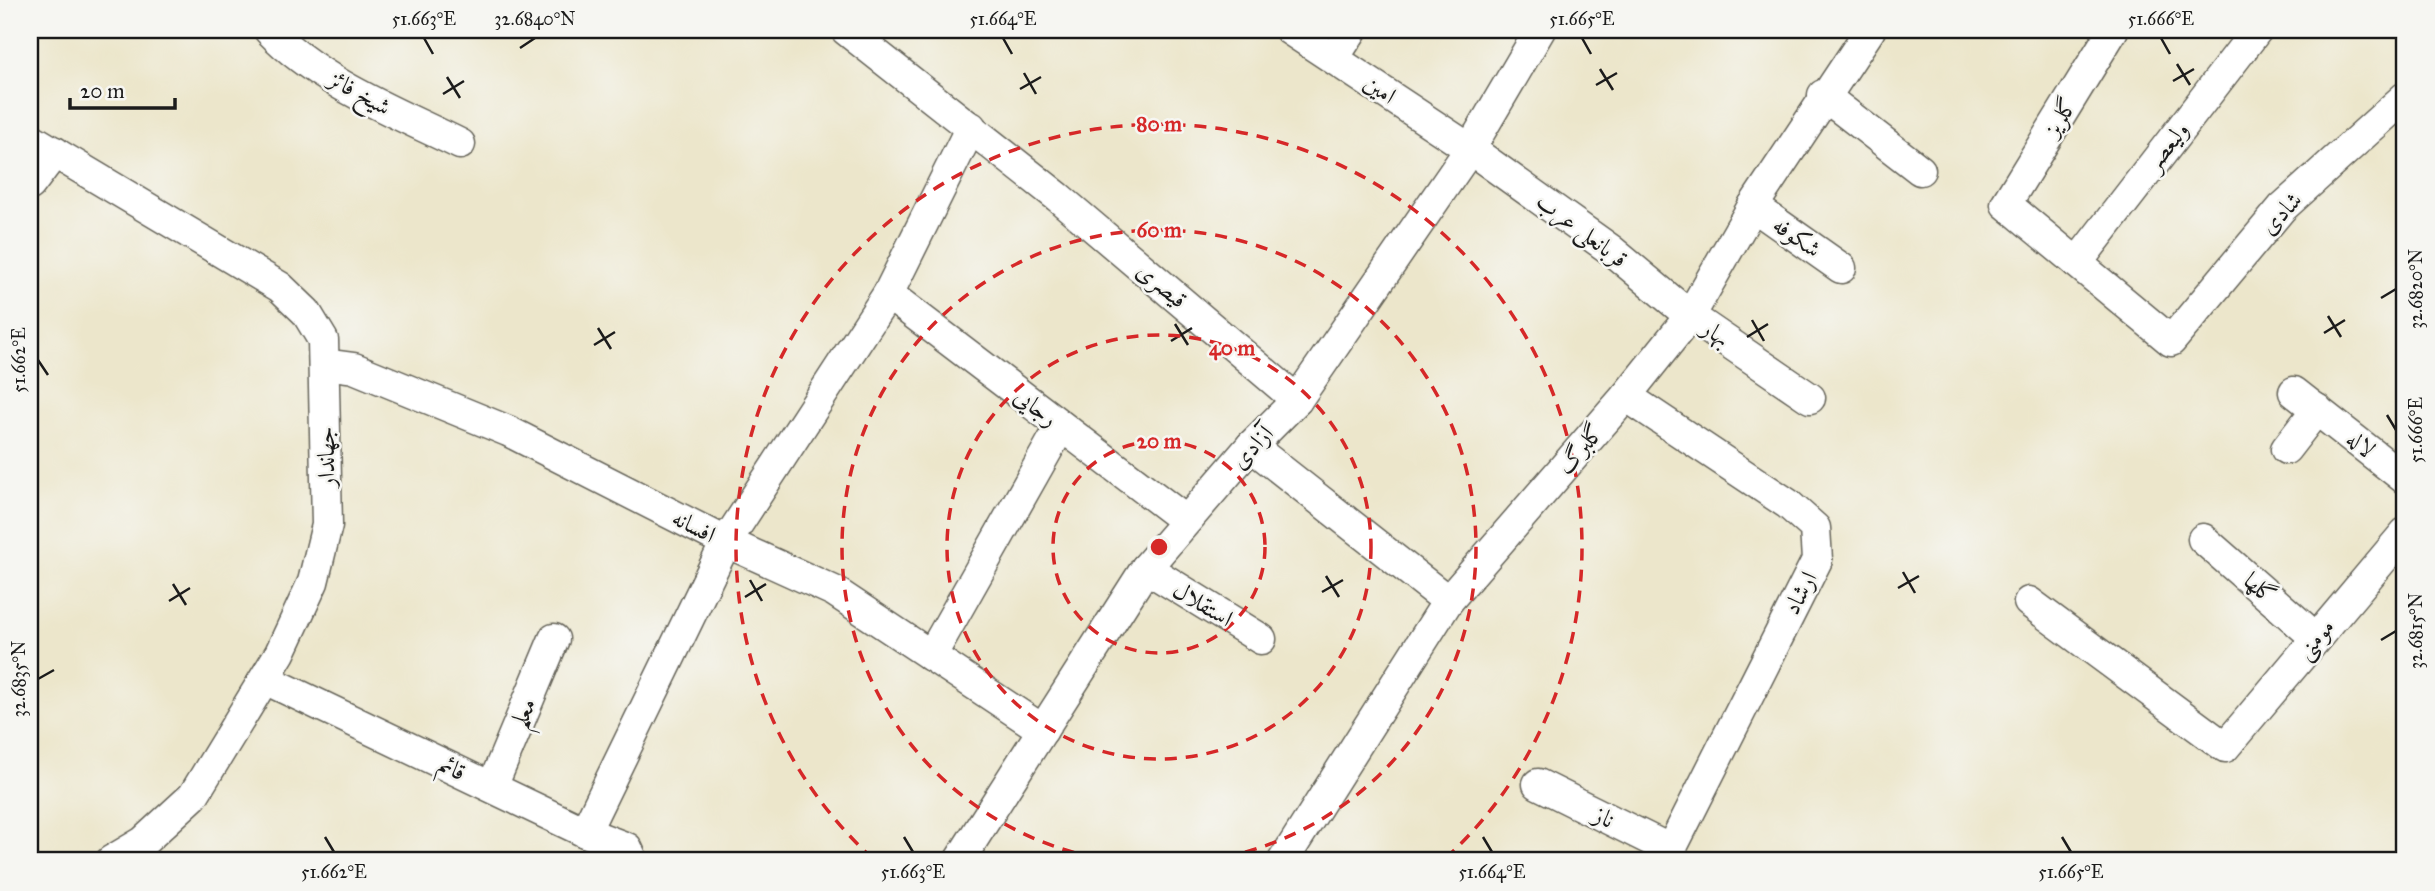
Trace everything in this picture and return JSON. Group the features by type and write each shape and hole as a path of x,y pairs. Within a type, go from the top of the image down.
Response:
{"street":[{"name":"شیخ فائز","path":"269,30 293,55 370,100 460,144"},
{"name":"قیصری","path":"846,30 1058,197 1297,400"},
{"name":"امین","path":"1290,30 1470,149"},
{"path":"1334,58 1352,30"},
{"name":"آزادی","path":"960,861 1146,568 1251,446 1297,400 1470,149 1541,30"},
{"name":"گلبرگ","path":"1283,861 1448,601 1626,396 1690,316 1753,206 1823,95 1870,30"},
{"name":"گلریز","path":"2077,263 2006,204 2113,30"},
{"name":"ولیعصر","path":"2077,263 2257,30"},
{"path":"1823,95 1920,170"},
{"name":"شادی","path":"2077,263 2171,341 2283,208 2405,97"},
{"path":"585,832 726,542 888,294 971,127"},
{"path":"30,185 42,145"},
{"name":"جهاندار","path":"42,145 280,287 306,312 323,340 327,525 313,582 265,679 193,796 143,842 111,861"},
{"name":"قربانعلی عرب","path":"1470,149 1611,250 1690,316"},
{"name":"شکوفه","path":"1753,206 1841,268"},
{"name":"رجایی","path":"888,294 1185,520"},
{"name":"بهار","path":"1690,316 1810,398"},
{"name":"افسانه","path":"324,364 354,368 508,431 726,542 834,592 1043,730"},
{"name":"ارشاد","path":"1626,396 1788,504 1815,528 1817,560 1668,856"},
{"name":"لاله","path":"2286,449 2306,401 2405,478"},
{"path":"931,656 1061,426"},
{"path":"1251,446 1448,601"},
{"name":"مومنی","path":"2029,602 2225,747 2405,533"},
{"name":"گلها","path":"2203,539 2316,638"},
{"name":"استقلال","path":"1146,568 1261,639"},
{"name":"معلم","path":"492,787 554,639"},
{"name":"قائم","path":"265,679 585,832 627,848 633,861"},
{"name":"ناز","path":"1538,784 1668,856"}]}
